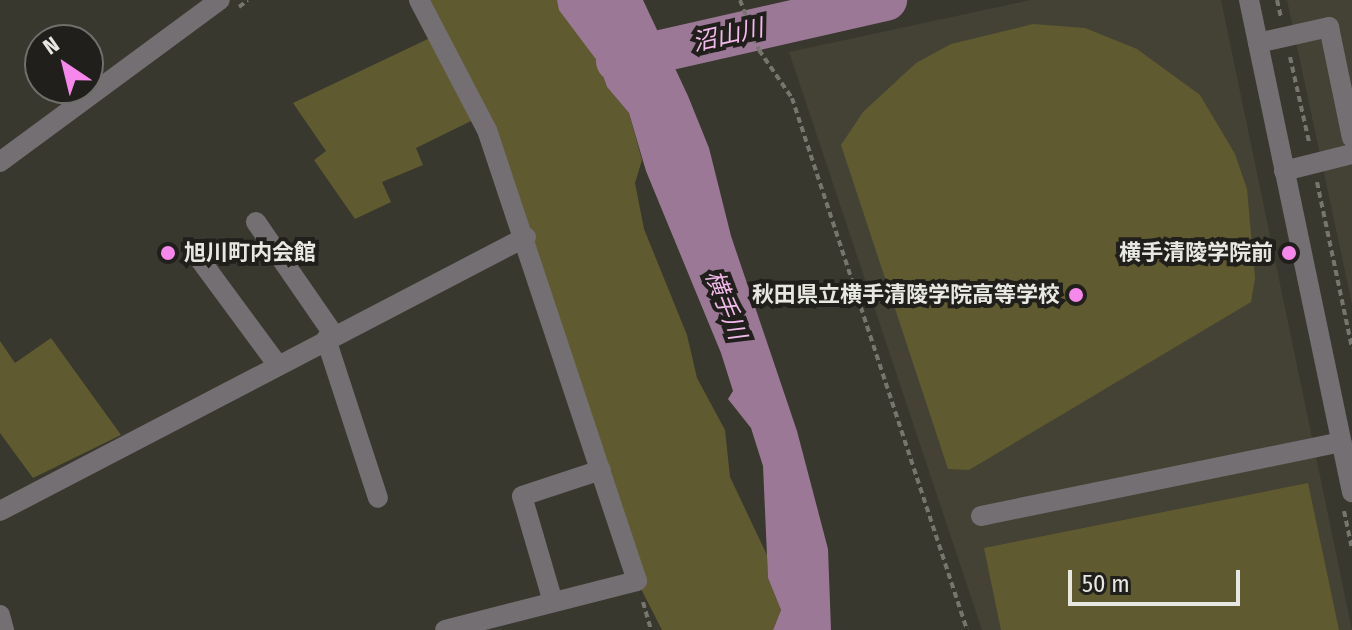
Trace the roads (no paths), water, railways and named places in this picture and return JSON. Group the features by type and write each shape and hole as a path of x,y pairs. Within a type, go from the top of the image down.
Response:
{"street":[{"path":"0,162 220,0"},
{"path":"419,0 487,130 526,237 559,356 637,581 445,630"},
{"path":"1249,0 1352,492"},
{"path":"1258,43 1329,27 1352,138"},
{"path":"1284,171 1352,154"},
{"path":"256,222 330,337 378,498"},
{"path":"0,511 277,364 526,237"},
{"path":"201,261 277,364"},
{"path":"981,516 1346,453"},
{"path":"553,602 522,496 601,470"},
{"path":"0,615 4,630"}],"water":[{"name":"横手川","path":"557,0 643,0 688,96 709,148 731,236 797,431 828,549 831,630 773,630 781,610 768,578 763,466 751,428 728,399 733,391 721,353 646,171 629,113 607,87 598,62 559,10"}],"waterway":[{"name":"沼山川","path":"617,61 886,0"}],"place":[{"name":"旭川町内会館","path":"168,253"},
{"name":"横手清陵学院前","path":"1289,253"},
{"name":"秋田県立横手清陵学院高等学校","path":"1076,295"}]}
